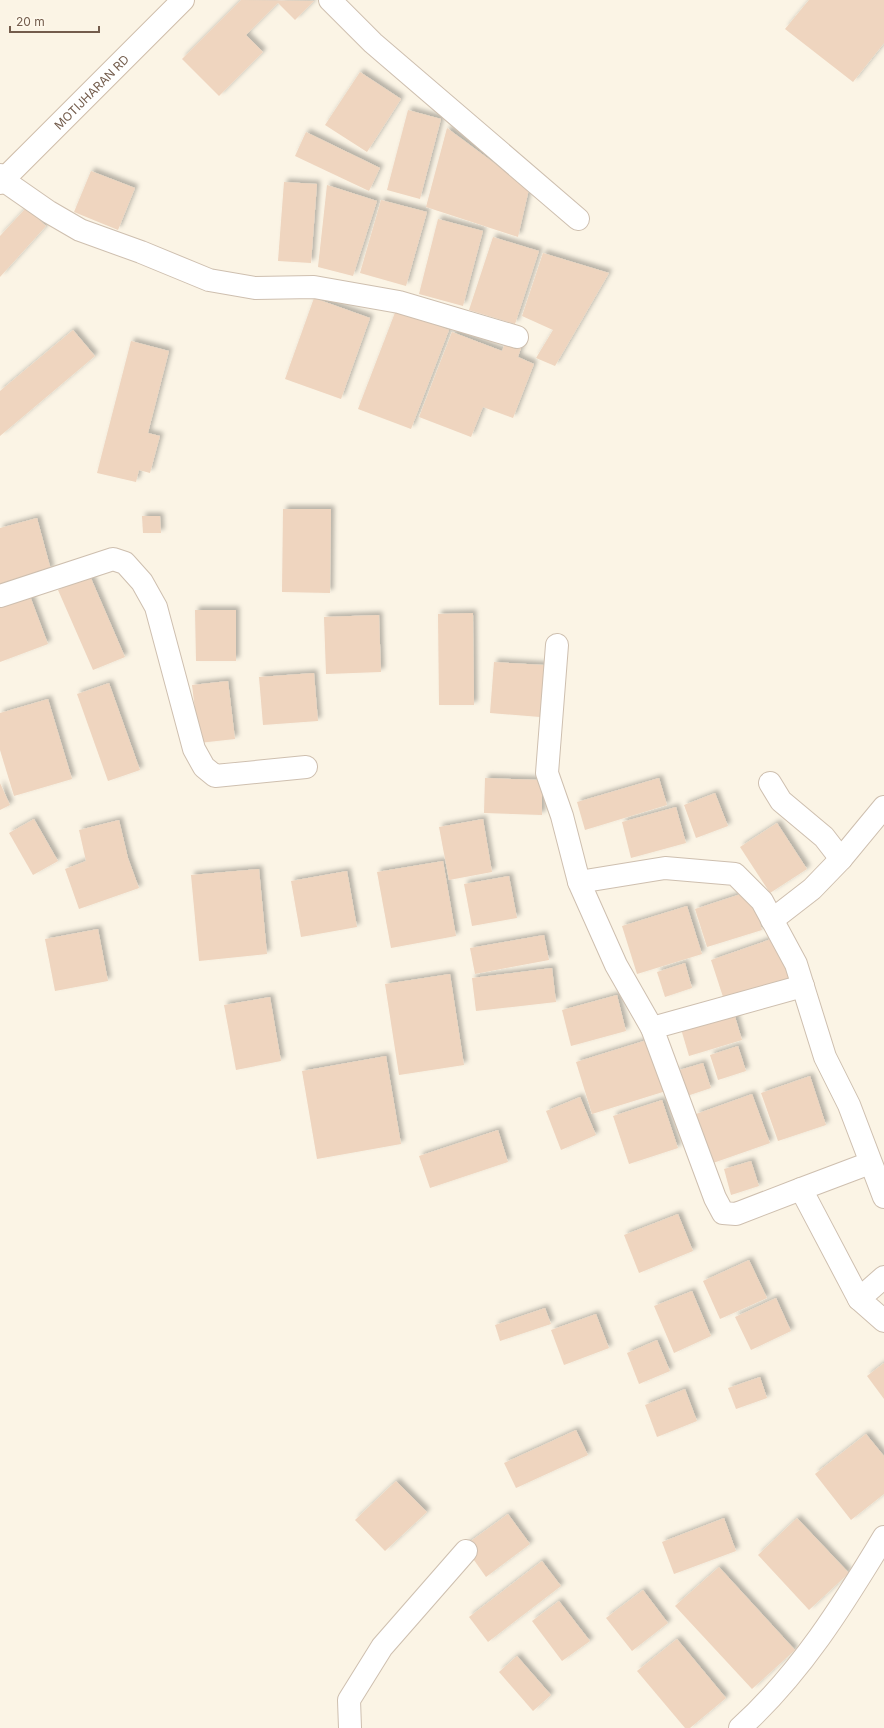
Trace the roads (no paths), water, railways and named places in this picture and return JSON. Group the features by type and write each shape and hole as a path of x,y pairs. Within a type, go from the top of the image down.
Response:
{"street":[{"name":"MOTIJHARAN RD","path":"1,179 183,0"},
{"path":"330,0 373,43 578,218"},
{"path":"1,179 48,212 80,230 142,252 209,280 254,288 314,287 399,302 517,337"},
{"path":"0,596 113,559 125,563 142,582 156,607 194,749 204,767 216,776 306,767"},
{"path":"557,645 548,773 562,816 579,882 616,965 652,1028 715,1198 723,1213 736,1214 870,1163"},
{"path":"770,783 781,802 824,837 841,859"},
{"path":"772,920 812,889 841,859 884,807"},
{"path":"579,882 665,868 736,874 762,901 796,964 824,1057 849,1105 884,1197"},
{"path":"652,1028 803,986"},
{"path":"801,1189 859,1299 884,1321"},
{"path":"859,1299 884,1277"},
{"path":"748,1725 795,1670 848,1596 884,1537"},
{"path":"350,1728 349,1700 382,1647 466,1551"}]}
